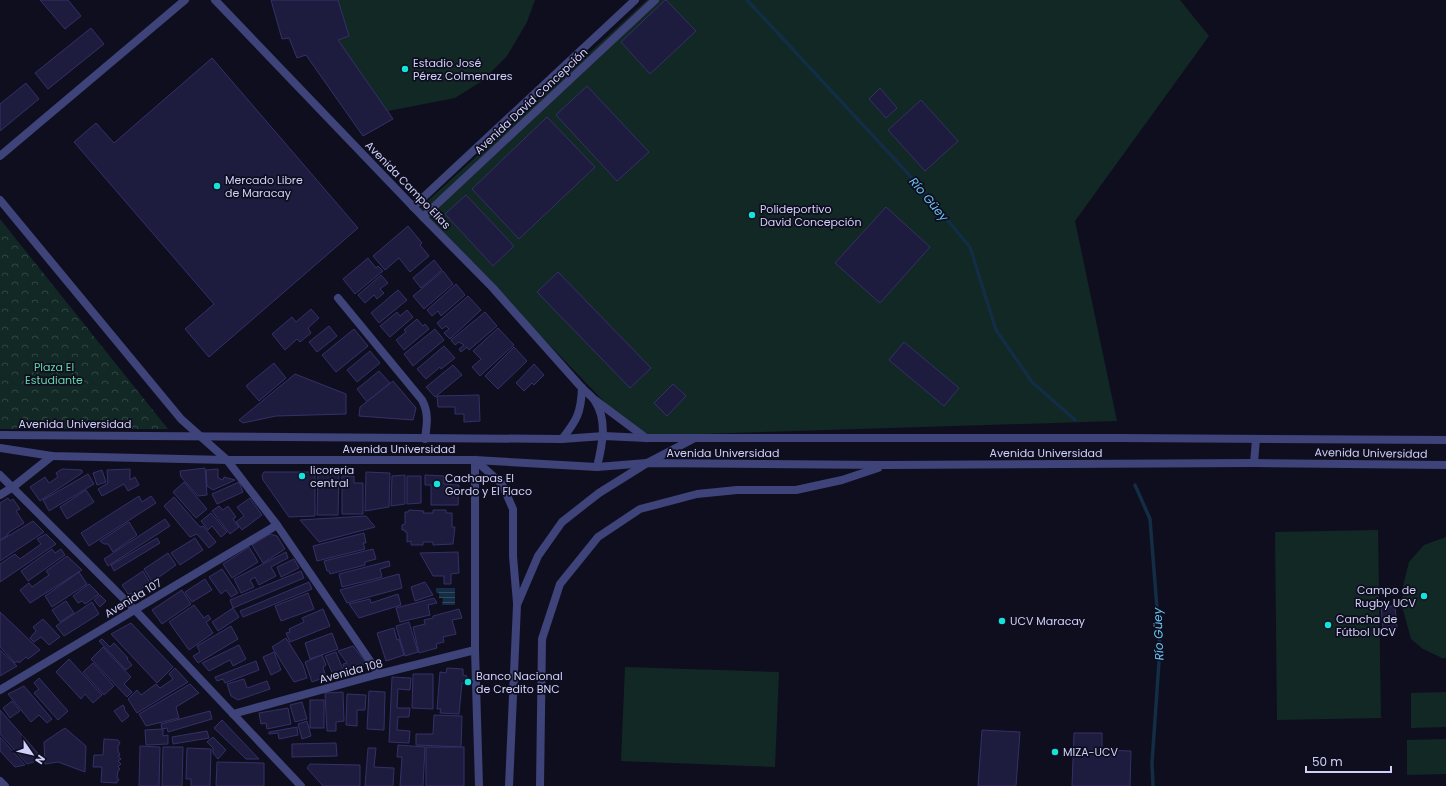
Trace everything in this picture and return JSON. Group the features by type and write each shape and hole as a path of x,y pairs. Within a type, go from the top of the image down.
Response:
{"street":[{"path":"0,156 185,0"},
{"name":"Avenida Campo Elías","path":"215,0 413,207 492,287 582,388 595,400 646,438"},
{"name":"Avenida David Concepción","path":"413,207 635,0"},
{"name":"Avenida David Concepción","path":"423,217 655,0"},
{"path":"0,200 181,419 226,460 277,525 379,674"},
{"path":"338,298 422,400 426,407 428,419 425,439"},
{"path":"562,439 575,423 579,413 582,388"},
{"path":"595,400 599,410 604,436 596,467"},
{"name":"Avenida Universidad","path":"0,435 425,439 562,439 604,436 646,438 1446,440"},
{"path":"518,605 538,556 562,522 599,493 647,463 693,438"},
{"path":"1254,463 1256,439"},
{"name":"Avenida Universidad","path":"0,448 52,456 226,460 475,460 596,467 647,463 886,465 1254,463 1446,465"},
{"path":"0,495 13,487 52,456"},
{"path":"475,460 502,484 513,509 513,556 518,605 509,786"},
{"path":"475,460 475,650 478,786"},
{"path":"540,786 542,639 560,584 598,537 640,509 697,494 737,490 796,490 842,480 886,465"},
{"path":"0,475 135,610 301,786"},
{"name":"Avenida 107","path":"0,690 277,525"},
{"name":"Avenida 108","path":"233,714 379,674 475,650"},
{"path":"541,775 547,786"},
{"path":"0,781 5,786"}],"green space":[{"name":"Estadio José Pérez Colmenares","path":"271,0 535,0 527,22 507,56 482,81 455,98 388,111 393,119 363,136 306,55 297,58 289,38 282,39"},
{"name":"Polideportivo David Concepción","path":"647,0 1180,0 1209,36 1075,221 1117,421 637,436 419,209"},
{"name":"Plaza El Estudiante","path":"0,219 168,429 0,429"},
{"name":"Cancha de Fútbol UCV","path":"1378,530 1381,718 1277,720 1275,532"},
{"name":"Campo de Rugby UCV","path":"1446,537 1446,658 1442,658 1423,649 1411,639 1402,606 1403,586 1409,562 1424,545"},
{"path":"625,667 779,672 775,767 621,761"},
{"path":"1446,692 1446,727 1411,728 1411,693"},
{"path":"1446,739 1446,774 1407,775 1407,740"}],"water":[{"path":"436,588 455,588 455,605 442,605 443,598 439,598 439,593 436,592"}],"building":[{"path":"40,0 68,0 81,16 65,29"},
{"path":"271,0 338,0 349,36 338,40 393,119 363,136 306,55 297,58 289,38 282,39"},
{"path":"665,0 696,31 650,74 621,42"},
{"path":"91,28 104,44 48,89 35,73"},
{"name":"Mercado Libre de Maracay","path":"212,58 358,228 209,357 185,329 214,304 74,142 96,123 114,143"},
{"path":"26,83 39,99 0,131 0,104"},
{"path":"587,86 649,152 617,181 556,115"},
{"path":"880,88 897,108 886,118 869,99"},
{"path":"921,100 958,141 925,171 888,130"},
{"path":"547,117 595,167 519,239 472,189"},
{"path":"466,195 514,246 493,266 445,214"},
{"path":"886,207 930,247 880,303 835,263"},
{"path":"408,226 422,243 420,245 429,256 410,272 399,258 385,270 373,256"},
{"path":"368,258 376,268 378,266 383,271 355,294 343,279"},
{"path":"434,260 442,270 421,288 413,278"},
{"path":"443,271 453,284 424,309 413,296"},
{"path":"558,272 651,368 630,388 537,292"},
{"path":"381,275 388,283 380,289 384,293 377,299 374,295 365,303 358,295"},
{"path":"456,284 465,295 441,316 438,311 432,316 427,310"},
{"path":"398,290 407,300 379,323 371,313"},
{"path":"468,296 481,310 450,339 444,333 449,329 446,326 442,329 437,323"},
{"path":"311,309 319,318 308,328 311,333 300,342 297,339 285,350 272,334 292,317 296,322"},
{"path":"407,310 413,317 390,337 380,326 397,312 400,316"},
{"path":"485,312 497,326 469,350 467,347 461,352 459,349 464,345 459,342 455,345 451,340"},
{"path":"417,319 423,326 425,324 429,329 404,350 396,340 406,332 404,330"},
{"path":"329,326 337,336 317,352 309,342"},
{"path":"498,328 514,345 480,376 472,367 481,359 473,351"},
{"path":"354,329 368,346 336,372 322,355"},
{"path":"435,329 444,340 413,366 404,354"},
{"path":"904,342 959,388 944,406 889,360"},
{"path":"444,346 455,358 441,369 440,367 426,379 417,369"},
{"path":"514,347 527,361 498,389 485,376"},
{"path":"370,351 380,363 357,382 347,370"},
{"path":"274,363 286,378 259,401 246,386"},
{"path":"534,364 544,375 534,385 532,383 524,391 516,383"},
{"path":"453,365 462,375 435,397 426,387"},
{"path":"379,371 390,383 367,402 357,389"},
{"path":"295,374 346,394 346,414 276,416 243,423 239,420"},
{"path":"393,381 416,408 413,420 359,416 360,407"},
{"path":"673,384 686,396 667,416 654,403"},
{"path":"479,395 480,421 464,422 464,414 455,414 455,407 438,407 437,396"},
{"path":"205,468 207,495 198,496 181,477 180,471"},
{"path":"62,469 82,470 82,473 40,501 30,487 45,477 49,483 58,477 56,473"},
{"path":"130,469 130,480 135,477 139,485 128,491 124,484 102,496 98,489 108,483 107,470"},
{"path":"218,469 218,478 223,480 224,477 235,480 213,490 207,486 206,470"},
{"path":"102,470 106,482 97,485 93,473"},
{"path":"264,472 315,472 315,516 289,517 263,480 262,475"},
{"path":"366,472 390,473 389,507 365,511"},
{"path":"318,473 339,473 338,515 317,515"},
{"path":"88,474 94,484 49,511 43,500"},
{"path":"405,475 405,504 391,506 392,476"},
{"path":"425,475 444,476 444,484 459,485 458,505 431,505 431,485 425,485"},
{"path":"342,476 354,476 354,483 363,483 363,514 342,514"},
{"path":"407,476 421,476 421,503 407,504"},
{"path":"184,482 207,509 196,518 173,492"},
{"path":"239,482 243,492 217,504 212,494"},
{"path":"86,490 94,502 67,519 60,507"},
{"path":"139,496 142,502 151,496 156,503 89,546 81,533"},
{"path":"174,497 200,527 203,526 216,542 209,548 197,534 190,537 164,506"},
{"path":"8,498 10,501 13,499 20,509 16,511 24,523 0,540 0,503"},
{"path":"250,498 262,515 242,530 236,522 244,516 237,507"},
{"path":"219,506 223,510 228,506 236,517 233,519 239,527 230,534 212,511"},
{"path":"409,510 424,511 423,513 433,513 433,510 446,510 446,513 452,513 452,527 455,527 453,544 433,545 433,542 423,542 423,545 411,545 411,541 407,542 407,532 402,530 402,525 405,524 405,512 408,512"},
{"path":"211,513 227,532 221,537 212,526 208,530 201,521"},
{"path":"366,516 375,527 319,542 300,520"},
{"path":"165,519 170,526 108,566 104,559"},
{"path":"33,521 44,532 0,561 0,541"},
{"path":"129,522 137,535 113,552 108,544 104,544 100,541"},
{"path":"364,533 366,543 363,543 365,549 317,561 313,546"},
{"path":"46,534 56,544 0,582 0,564 15,554 20,559 41,544 37,539"},
{"path":"270,534 277,536 285,549 263,563 252,545"},
{"path":"157,538 160,543 114,571 111,565"},
{"path":"195,538 203,550 180,565 171,553"},
{"path":"249,547 258,562 232,578 223,564"},
{"path":"52,549 55,553 61,549 65,555 28,581 21,571"},
{"path":"373,549 376,559 365,562 365,565 330,574 329,571 327,571 324,561"},
{"path":"286,552 288,558 271,567 276,576 259,585 255,577 250,580 254,587 241,593 234,579"},
{"path":"458,552 459,573 451,574 451,584 444,584 444,576 433,576 420,553"},
{"path":"168,553 176,565 152,582 144,569"},
{"path":"67,556 82,570 30,603 20,590 29,583 32,587 49,575 46,571"},
{"path":"294,559 299,568 281,577 277,567"},
{"path":"389,561 390,566 380,569 382,577 342,587 339,574"},
{"path":"222,569 238,593 231,597 226,590 221,594 209,577"},
{"path":"143,571 150,583 134,594 128,594 122,585"},
{"path":"301,571 304,578 233,608 230,600"},
{"path":"79,572 87,584 52,607 45,596"},
{"path":"399,574 402,588 347,603 340,590"},
{"path":"205,579 212,590 192,602 185,592"},
{"path":"309,582 312,589 243,617 240,611"},
{"path":"425,582 433,595 415,601 411,587"},
{"path":"89,584 99,594 85,604 82,601 78,603 73,596"},
{"path":"182,590 191,604 162,624 152,610"},
{"path":"308,593 314,609 281,621 275,606"},
{"path":"398,594 401,605 359,618 349,604 370,599 371,603"},
{"path":"100,595 106,601 100,607 94,600"},
{"path":"434,598 437,603 428,605 430,615 400,622 396,608"},
{"path":"66,601 74,613 60,622 52,610"},
{"path":"92,602 99,614 64,636 56,626"},
{"path":"194,605 204,618 208,615 211,619 206,622 213,633 189,650 169,622"},
{"path":"1395,606 1397,628 1383,629 1381,607"},
{"path":"233,608 239,617 218,631 212,622"},
{"path":"323,609 330,626 290,642 286,633 290,632 289,629 304,622 302,618"},
{"path":"459,609 462,618 452,620 456,634 443,637 444,642 436,644 437,648 419,653 413,627 425,624 424,620 433,618 433,616"},
{"path":"0,612 40,650 28,659 26,657 19,663 18,661 15,663 0,647"},
{"path":"43,619 60,637 49,645 41,637 34,642 30,638 36,631 33,627"},
{"path":"409,622 418,652 405,656 396,626"},
{"path":"131,623 173,667 157,683 111,634"},
{"path":"231,626 238,639 198,663 193,656 200,652 197,646"},
{"path":"394,628 397,640 399,639 404,655 386,661 377,633"},
{"path":"332,633 338,649 310,659 305,643"},
{"path":"286,638 303,665 307,678 294,682 272,647"},
{"path":"102,639 110,647 114,643 128,658 127,659 132,665 126,670 99,641"},
{"path":"239,645 246,659 233,666 230,660 209,671 202,663"},
{"path":"353,646 365,661 362,668 346,673 343,664 347,663 338,651"},
{"path":"103,647 131,677 124,684 132,692 127,697 91,659"},
{"path":"0,650 17,666 0,676"},
{"path":"274,652 281,670 271,675 263,657"},
{"path":"336,652 344,672 334,677 325,656"},
{"path":"322,655 326,665 323,667 326,677 312,682 305,662"},
{"path":"69,659 102,695 93,703 85,694 81,699 56,672"},
{"path":"256,661 259,670 225,683 223,679 217,681 215,677"},
{"path":"93,663 114,686 104,695 83,672"},
{"path":"175,668 188,682 137,713 128,699 137,690 141,695 156,684 160,688 173,679 169,674"},
{"path":"447,668 463,669 463,675 467,676 466,683 462,683 459,714 440,713 441,709 437,709 440,672 446,673"},
{"path":"413,674 433,674 433,709 412,708"},
{"path":"392,677 411,678 410,690 398,689 397,708 410,708 409,717 398,717 397,730 410,731 409,743 389,742"},
{"path":"39,678 68,711 58,720 34,693 39,689 34,683"},
{"path":"244,679 247,688 267,681 270,689 238,700 231,696 227,684"},
{"path":"190,684 199,693 176,707 179,718 146,726 139,714"},
{"path":"24,686 52,719 47,723 39,715 31,722 8,694"},
{"path":"369,691 385,692 384,730 367,729"},
{"path":"343,692 344,721 336,722 336,731 327,731 325,693"},
{"path":"347,694 366,695 365,710 357,710 357,726 346,725"},
{"path":"310,700 324,700 324,728 310,728"},
{"path":"12,701 20,711 10,718 3,708"},
{"path":"302,702 307,719 295,722 290,705"},
{"path":"123,705 129,716 122,722 114,711"},
{"path":"288,708 291,724 267,729 266,723 261,724 259,713"},
{"path":"0,710 43,759 27,764 0,734"},
{"path":"210,711 212,719 168,732 167,728 162,729 161,724"},
{"path":"434,715 462,716 461,747 416,745 416,734 433,734"},
{"path":"222,720 259,759 246,759 214,728"},
{"path":"307,721 311,736 302,739 298,724"},
{"path":"297,727 298,735 279,739 278,733 269,734 269,732"},
{"path":"65,728 86,746 85,772 58,762 45,764 44,742"},
{"path":"163,729 163,736 168,735 168,744 146,745 145,730"},
{"path":"982,730 1020,732 1016,786 978,786"},
{"path":"207,731 209,738 173,744 172,737"},
{"path":"1074,733 1102,733 1102,750 1131,751 1130,786 1072,786"},
{"path":"0,737 25,765 15,767 0,751"},
{"path":"213,737 226,750 218,759 213,753 213,748 207,742"},
{"path":"104,739 118,740 120,743 118,746 118,751 120,755 118,756 121,759 118,761 121,764 118,767 120,769 118,771 117,777 119,780 117,783 101,782 102,767 93,767 94,755 103,755"},
{"path":"336,743 337,756 292,757 292,744"},
{"path":"398,745 425,747 423,786 400,786 402,757 397,757"},
{"path":"140,746 160,747 159,786 139,786"},
{"path":"163,747 183,747 182,786 162,786"},
{"path":"426,747 464,747 464,786 426,786"},
{"path":"187,748 211,749 210,786 191,786 191,779 186,779"},
{"path":"368,748 376,748 374,767 394,768 393,786 365,786"},
{"path":"217,762 264,763 264,786 216,786"},
{"path":"310,764 360,765 360,786 323,786 307,768"}],"waterway":[{"name":"Río Güey","path":"747,0 914,180 970,247 996,330 1032,382 1075,420"},
{"name":"Río Güey","path":"1135,485 1150,519 1160,647 1152,763 1153,786"}],"place":[{"name":"Estadio José Pérez Colmenares","path":"405,69"},
{"name":"Mercado Libre de Maracay","path":"217,186"},
{"name":"Polideportivo David Concepción","path":"752,215"},
{"name":"licoreria central","path":"302,476"},
{"name":"Cachapas El Gordo y El Flaco","path":"437,484"},
{"name":"Campo de Rugby UCV","path":"1424,596"},
{"name":"UCV Maracay","path":"1002,621"},
{"name":"Cancha de Fútbol UCV","path":"1328,625"},
{"name":"Banco Nacional de Credito BNC","path":"468,682"},
{"name":"MIZA-UCV","path":"1055,752"}]}
